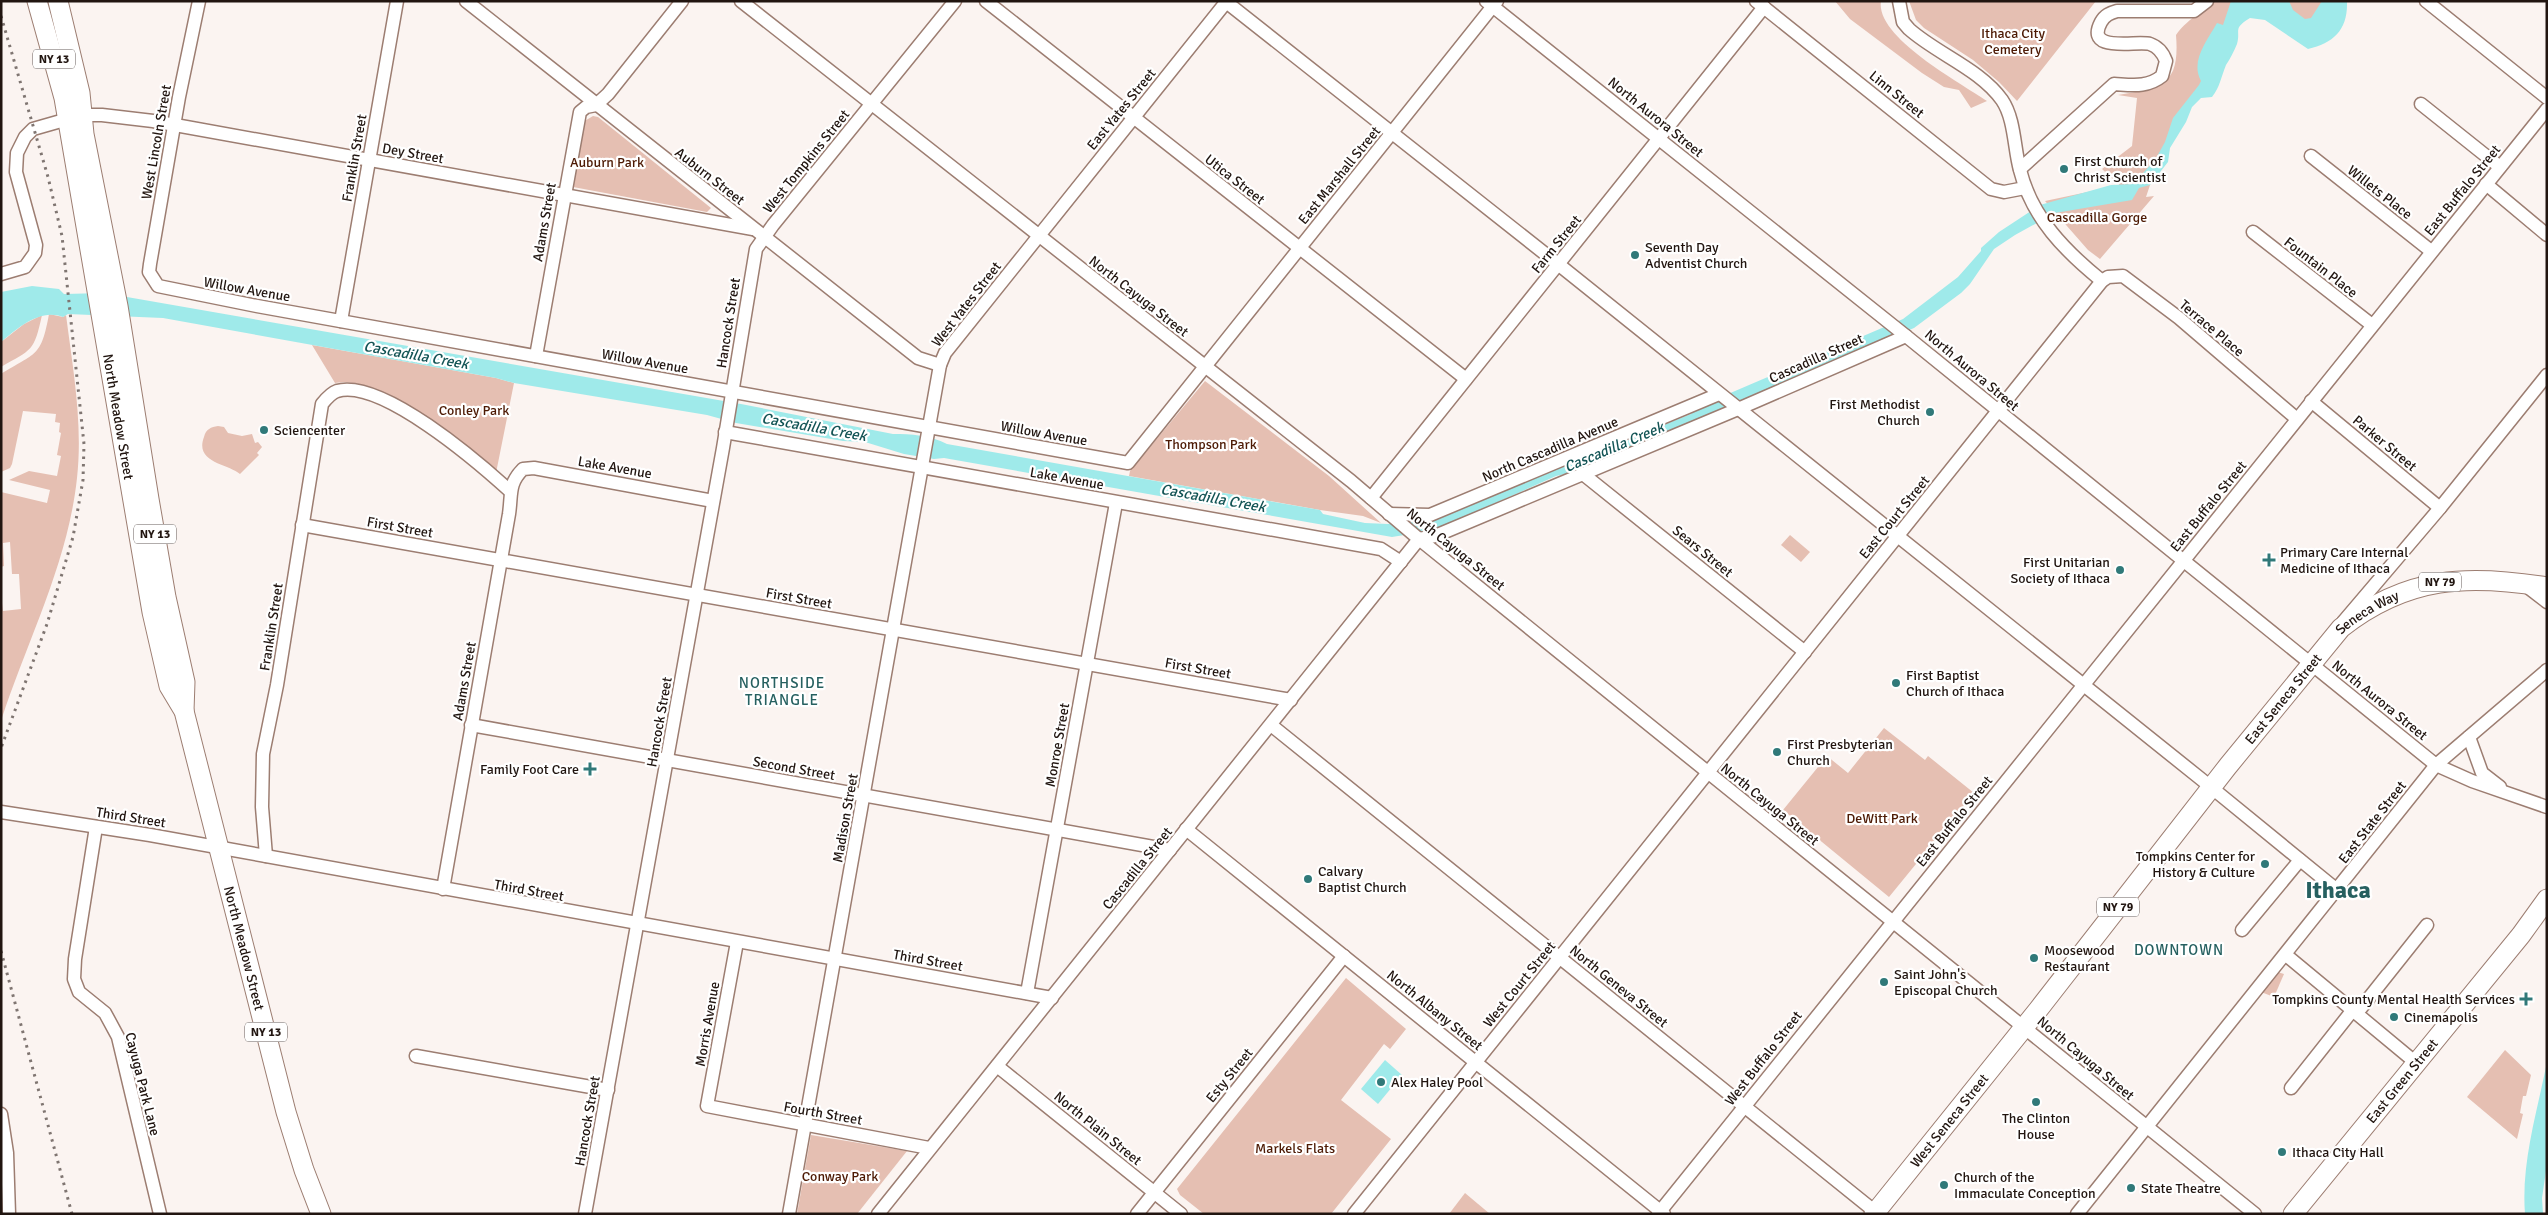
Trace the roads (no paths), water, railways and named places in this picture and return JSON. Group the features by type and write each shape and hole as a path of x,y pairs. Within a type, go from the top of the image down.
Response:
{"highway":[{"name":"NY 13","path":"37,1 75,117"},
{"name":"NY 13","path":"58,1 80,93 75,117"},
{"name":"North Meadow Street","path":"75,117 117,357 185,682 184,711 286,1112 304,1170 321,1214"},
{"name":"Seneca Way","path":"2332,638 2362,613 2393,598 2427,585 2477,579 2547,587"},
{"name":"East Seneca Street","path":"2024,1026 2211,787 2332,638"},
{"name":"East Green Street","path":"2293,1214 2415,1062 2521,935 2547,899"},
{"name":"West Seneca Street","path":"1876,1213 2024,1026"}],"street":[{"name":"West Lincoln Street","path":"158,286 149,272 150,264 174,126 199,1"},
{"name":"Franklin Street","path":"341,321 397,1"},
{"name":"Auburn Street","path":"466,1 752,229 918,358 940,365"},
{"path":"596,105 611,91 682,1"},
{"name":"North Cayuga Street","path":"741,1 1371,498 1419,540 2255,1214"},
{"name":"West Tompkins Street","path":"764,237 955,1"},
{"name":"Utica Street","path":"986,1 1466,380"},
{"path":"1899,1 1903,22 1909,29 1969,71 2002,100 2008,115 2025,188 2033,206 2044,223 2066,248 2102,281"},
{"path":"2020,169 2114,84 2141,86 2149,84 2162,76 2166,60 2158,48 2144,43 2108,44 2101,38 2100,24 2110,13 2117,11 2194,11 2207,1"},
{"path":"2426,1 2547,98"},
{"path":"1226,2 1558,264 2337,890"},
{"name":"East Yates Street","path":"1039,236 1226,2"},
{"name":"East Marshall Street","path":"1128,463 1392,133 1492,3"},
{"name":"North Aurora Street","path":"1492,3 2436,765 2510,795 2547,807"},
{"name":"Farm Street","path":"1371,498 1659,139 1760,4"},
{"name":"Linn Street","path":"1760,4 1991,189 2004,192 2025,188"},
{"path":"2421,104 2500,167"},
{"name":"Adams Street","path":"536,356 580,112 586,107 596,105"},
{"name":"East Buffalo Street","path":"1892,921 2547,109"},
{"name":"Dey Street","path":"75,117 130,118 752,229"},
{"path":"1,274 25,267 35,253 34,236 16,172 20,144 33,129 75,117"},
{"name":"Willets Place","path":"2311,156 2432,251"},
{"path":"2486,184 2547,235"},
{"name":"Fountain Place","path":"2253,232 2372,326"},
{"name":"West Yates Street","path":"927,431 940,365 945,353 1039,236"},
{"name":"Hancock Street","path":"585,1214 726,429 756,249 764,237"},
{"name":"Terrace Place","path":"2102,281 2108,277 2123,276 2179,318 2297,419"},
{"name":"East Court Street","path":"1708,773 2102,281"},
{"name":"Willow Avenue","path":"158,286 536,356 731,396 927,431 1128,463"},
{"name":"Cascadilla Street","path":"878,1214 929,1148 1052,998 1419,540 1435,536 1738,409 1906,336"},
{"name":"East Seneca Street","path":"2332,638 2354,606 2440,508 2547,375"},
{"name":"Franklin Street","path":"266,856 262,807 263,754 277,685 322,404 336,391 354,390 377,396 427,424 510,491"},
{"name":"North Cascadilla Avenue","path":"1389,514 1430,515 1719,394"},
{"name":"Parker Street","path":"2311,401 2440,508"},
{"name":"Lake Avenue","path":"726,429 921,463 1116,502 1381,549 1401,562"},
{"name":"Madison Street","path":"789,1214 927,431"},
{"name":"Lake Avenue","path":"514,478 523,469 534,468 713,501"},
{"name":"Sears Street","path":"1583,474 1805,652"},
{"name":"Adams Street","path":"443,890 509,514 510,491 514,478"},
{"name":"Monroe Street","path":"1027,993 1116,502"},
{"name":"First Street","path":"302,525 1291,700"},
{"path":"2524,584 2547,602"},
{"name":"East State Street","path":"2077,1214 2436,765 2547,670"},
{"name":"North Geneva Street","path":"1271,725 1876,1213"},
{"name":"Second Street","path":"471,726 1170,850"},
{"path":"2469,737 2482,773 2510,795"},
{"name":"West Court Street","path":"1354,1214 1708,773"},
{"name":"Third Street","path":"1,812 266,856 443,890 1052,998"},
{"name":"Cayuga Park Lane","path":"96,827 75,958 74,979 79,992 105,1013 118,1037 160,1214"},
{"name":"North Albany Street","path":"1186,830 1661,1213"},
{"path":"2242,930 2300,860"},
{"name":"West Buffalo Street","path":"1661,1213 1892,921"},
{"path":"2291,1088 2352,1011 2361,1008 2427,925"},
{"name":"Morris Avenue","path":"712,1107 707,1106 737,942"},
{"path":"2286,955 2415,1062"},
{"name":"Esty Street","path":"1137,1214 1344,956"},
{"path":"416,1056 608,1090"},
{"name":"North Plain Street","path":"997,1066 1181,1214"},
{"name":"Fourth Street","path":"712,1107 929,1148"},
{"path":"1,1114 7,1153 9,1214"}],"water":[{"name":"Cascadilla Creek","path":"2231,1 2289,1 2293,10 2305,19 2311,18 2322,1 2347,1 2347,11 2338,34 2325,43 2308,49 2265,20 2250,18 2244,22 2239,27 2237,44 2215,93 2212,97 2201,98 2192,107 2186,122 2170,148 2168,162 2150,185 2139,188 2132,200 2055,213 2015,235 1994,249 1970,284 1961,293 1914,328 1574,472 1556,476 1435,530 1392,537 944,458 934,459 904,454 865,442 843,441 736,423 707,415 514,383 496,378 163,318 68,314 63,317 46,315 30,321 1,342 1,292 32,286 59,289 64,294 104,293 741,404 893,434 920,436 947,444 1320,510 1323,514 1365,523 1388,524 1430,519 1691,414 1700,406 1903,319 1958,277 1981,251 1981,248 1999,232 2040,205 2111,185 2133,184 2155,160 2165,142 2173,118 2199,85 2201,81 2197,66 2201,51 2217,23 2223,25"},
{"name":"Alex Haley Pool","path":"1385,1060 1402,1075 1378,1104 1361,1089"},
{"path":"2547,1062 2547,1164 2542,1198 2543,1214 2525,1214 2525,1176"}],"railway":[{"path":"1,16 48,177 62,236 84,444 83,480 73,537 47,624 1,748"},
{"path":"1,951 72,1214"}],"place":[{"name":"First Church of Christ Scientist","path":"2064,169"},
{"name":"Seventh Day Adventist Church","path":"1635,255"},
{"name":"First Methodist Church","path":"1930,412"},
{"name":"Sciencenter","path":"264,430"},
{"name":"Primary Care Internal Medicine of Ithaca","path":"2269,560"},
{"name":"First Unitarian Society of Ithaca","path":"2120,570"},
{"name":"First Baptist Church of Ithaca","path":"1896,683"},
{"name":"First Presbyterian Church","path":"1777,752"},
{"name":"Family Foot Care","path":"590,769"},
{"name":"Tompkins Center for History & Culture","path":"2265,864"},
{"name":"Calvary Baptist Church","path":"1308,879"},
{"name":"Moosewood Restaurant","path":"2034,958"},
{"name":"Saint John's Episcopal Church","path":"1884,982"},
{"name":"Tompkins County Mental Health Services","path":"2526,999"},
{"name":"Cinemapolis","path":"2394,1017"},
{"name":"Alex Haley Pool","path":"1381,1082"},
{"name":"The Clinton House","path":"2036,1102"},
{"name":"Ithaca City Hall","path":"2282,1152"},
{"name":"Church of the Immaculate Conception","path":"1944,1185"},
{"name":"State Theatre","path":"2131,1188"}],"district":[{"name":"NORTHSIDE TRIANGLE","path":"782,692"},
{"name":"Ithaca","path":"2338,890"},
{"name":"DOWNTOWN","path":"2179,950"}],"park label":[{"name":"Ithaca City Cemetery","path":"2013,42"},
{"name":"Auburn Park","path":"607,162"},
{"name":"Cascadilla Gorge","path":"2097,217"},
{"name":"Conley Park","path":"474,410"},
{"name":"Thompson Park","path":"1211,444"},
{"name":"DeWitt Park","path":"1882,818"},
{"name":"Markels Flats","path":"1295,1148"},
{"name":"Conway Park","path":"840,1176"}]}
